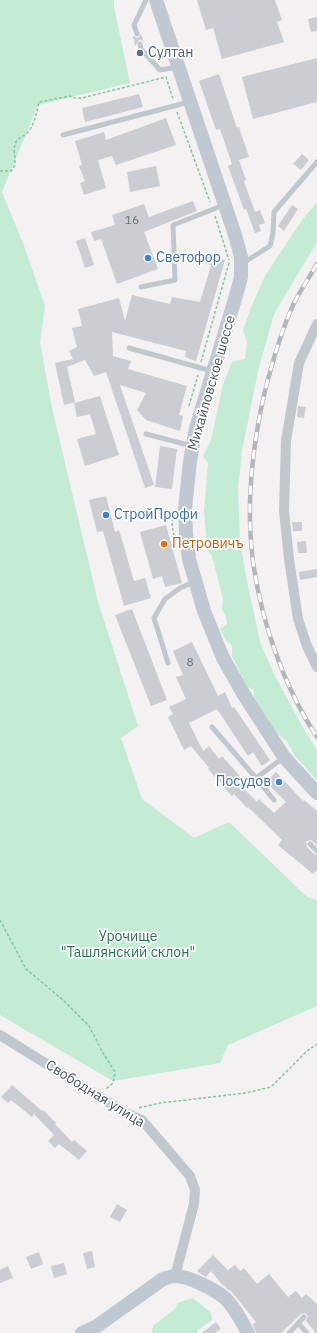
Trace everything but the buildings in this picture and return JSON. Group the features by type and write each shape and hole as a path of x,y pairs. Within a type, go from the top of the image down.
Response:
{"main road":[{"name":"Михайловское шоссе","path":"156,0 225,204 241,257 241,277 236,299 196,428 187,484 185,509 189,559 204,611 223,658 244,695 284,757 317,793"},
{"path":"82,1333 97,1326 163,1279 175,1276 190,1279 226,1299 239,1316 248,1333"}],"street":[{"path":"317,324 299,363 286,440 284,511 289,560 298,619 307,646 317,667"},
{"name":"Свободная улица","path":"0,1035 124,1112 142,1120 190,1176 195,1190 194,1204 175,1276"}],"lane":[{"path":"137,34 134,25 146,0"},
{"path":"140,44 141,49 160,70 178,67"},
{"path":"63,136 190,102"},
{"path":"241,265 270,246 273,233 274,212 317,162"},
{"path":"141,287 175,280 173,225 225,204"},
{"path":"129,348 213,371"},
{"path":"146,434 193,447"},
{"path":"168,663 154,618 164,599 180,588 195,581"},
{"path":"212,727 274,800"},
{"path":"256,778 284,757"},
{"path":"310,844 317,850"},
{"path":"289,1333 304,1317"},
{"path":"298,1323 307,1333"}],"path":[{"path":"0,171 12,171 14,168 16,163 15,146 18,137 28,133 35,118 39,102 70,96 72,98 82,98 166,77"},
{"path":"188,412 200,367"},
{"path":"173,508 172,526 175,541"},
{"path":"0,920 26,969 63,1000 89,1026 115,1072 114,1083 98,1096"},
{"path":"124,1112 160,1103 246,1093 271,1087 307,1051 317,1044"}],"green space":[{"name":"Урочище \"Ташлянский склон\"","path":"0,0 114,0 114,7 130,83 38,105 2,192 23,243 45,306 40,342 52,408 98,602 138,726 121,738 142,799 194,838 229,822 307,897 317,900 317,1006 228,1045 220,1063 113,1081 0,1015"},
{"path":"317,202 317,242 274,314 258,371 242,451 238,488 240,542 260,642 275,676 317,750 317,780 295,756 287,741 276,733 254,697 254,690 247,687 232,656 232,646 225,639 220,629 227,624 226,617 222,609 223,599 212,556 208,551 204,511 208,463 203,456 211,440 223,384 232,362 245,359 247,343 243,330 265,276 302,220"},
{"path":"193,1298 211,1313 212,1320 198,1330 197,1333 152,1333 153,1326 176,1308 177,1303"}],"railway":[{"path":"317,264 290,312 270,371 255,442 250,505 255,576 269,634 290,688 317,737"}],"place":[{"name":"Султан","path":"140,53"},
{"name":"Светофор","path":"148,258"},
{"name":"СтройПрофи","path":"106,515"},
{"name":"Петровичъ","path":"164,544"},
{"name":"Посудов","path":"279,782"}]}
